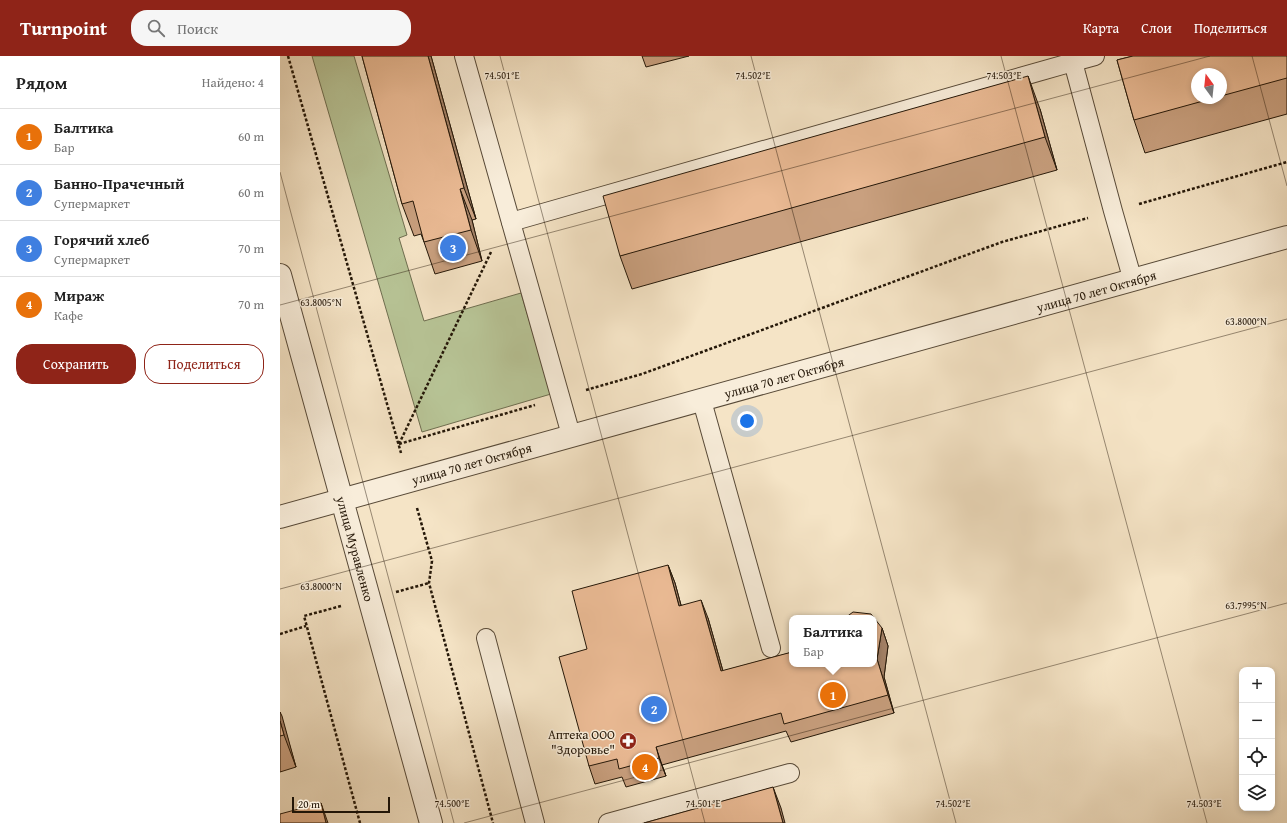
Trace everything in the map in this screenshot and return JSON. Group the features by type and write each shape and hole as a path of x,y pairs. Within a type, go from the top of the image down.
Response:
{"street":[{"name":"улица 70 лет Октября","path":"280,517 571,435 702,401 1287,238"},
{"name":"улица Муравленко","path":"280,275 431,823"}],"lane":[{"path":"464,56 571,435"},
{"path":"510,218 1094,56"},
{"path":"1073,62 1133,281"},
{"path":"702,401 771,648"},
{"path":"486,638 535,823"},
{"path":"608,823 790,773"}],"path":[{"path":"288,56 432,561 429,583 493,823"},
{"path":"399,444 642,374 1002,242 1287,162"},
{"path":"399,444 510,218"},
{"path":"304,616 360,823"},
{"path":"280,634 306,626"}],"green space":[{"path":"312,56 354,56 407,235 399,238 424,321 521,293 551,394 422,432"}],"building":[{"path":"362,56 428,56 464,188 460,189 471,230 424,242 413,201 402,204"},
{"path":"1133,56 1287,56 1287,78 1227,94 1227,68 1191,68 1192,104 1134,120 1117,60"},
{"path":"1028,76 1045,137 620,256 603,196"},
{"path":"668,565 679,606 701,600 721,671 789,653 789,667 877,667 877,659 888,695 784,724 781,713 656,747 659,758 619,769 617,759 589,766 559,657 587,649 572,591"},
{"path":"853,612 872,615 849,615"},
{"path":"877,622 882,628 877,659"},
{"path":"280,721 284,735 280,736"},
{"path":"773,787 783,823 644,823"},
{"path":"321,803 326,823 280,823 280,814"}],"place":[{"name":"Горячий хлеб","path":"453,248"},
{"name":"Балтика","path":"833,695"},
{"name":"Банно-Прачечный","path":"654,709"},
{"name":"Аптека ООО \"Здоровье\"","path":"628,741"},
{"name":"Мираж","path":"645,767"}]}
